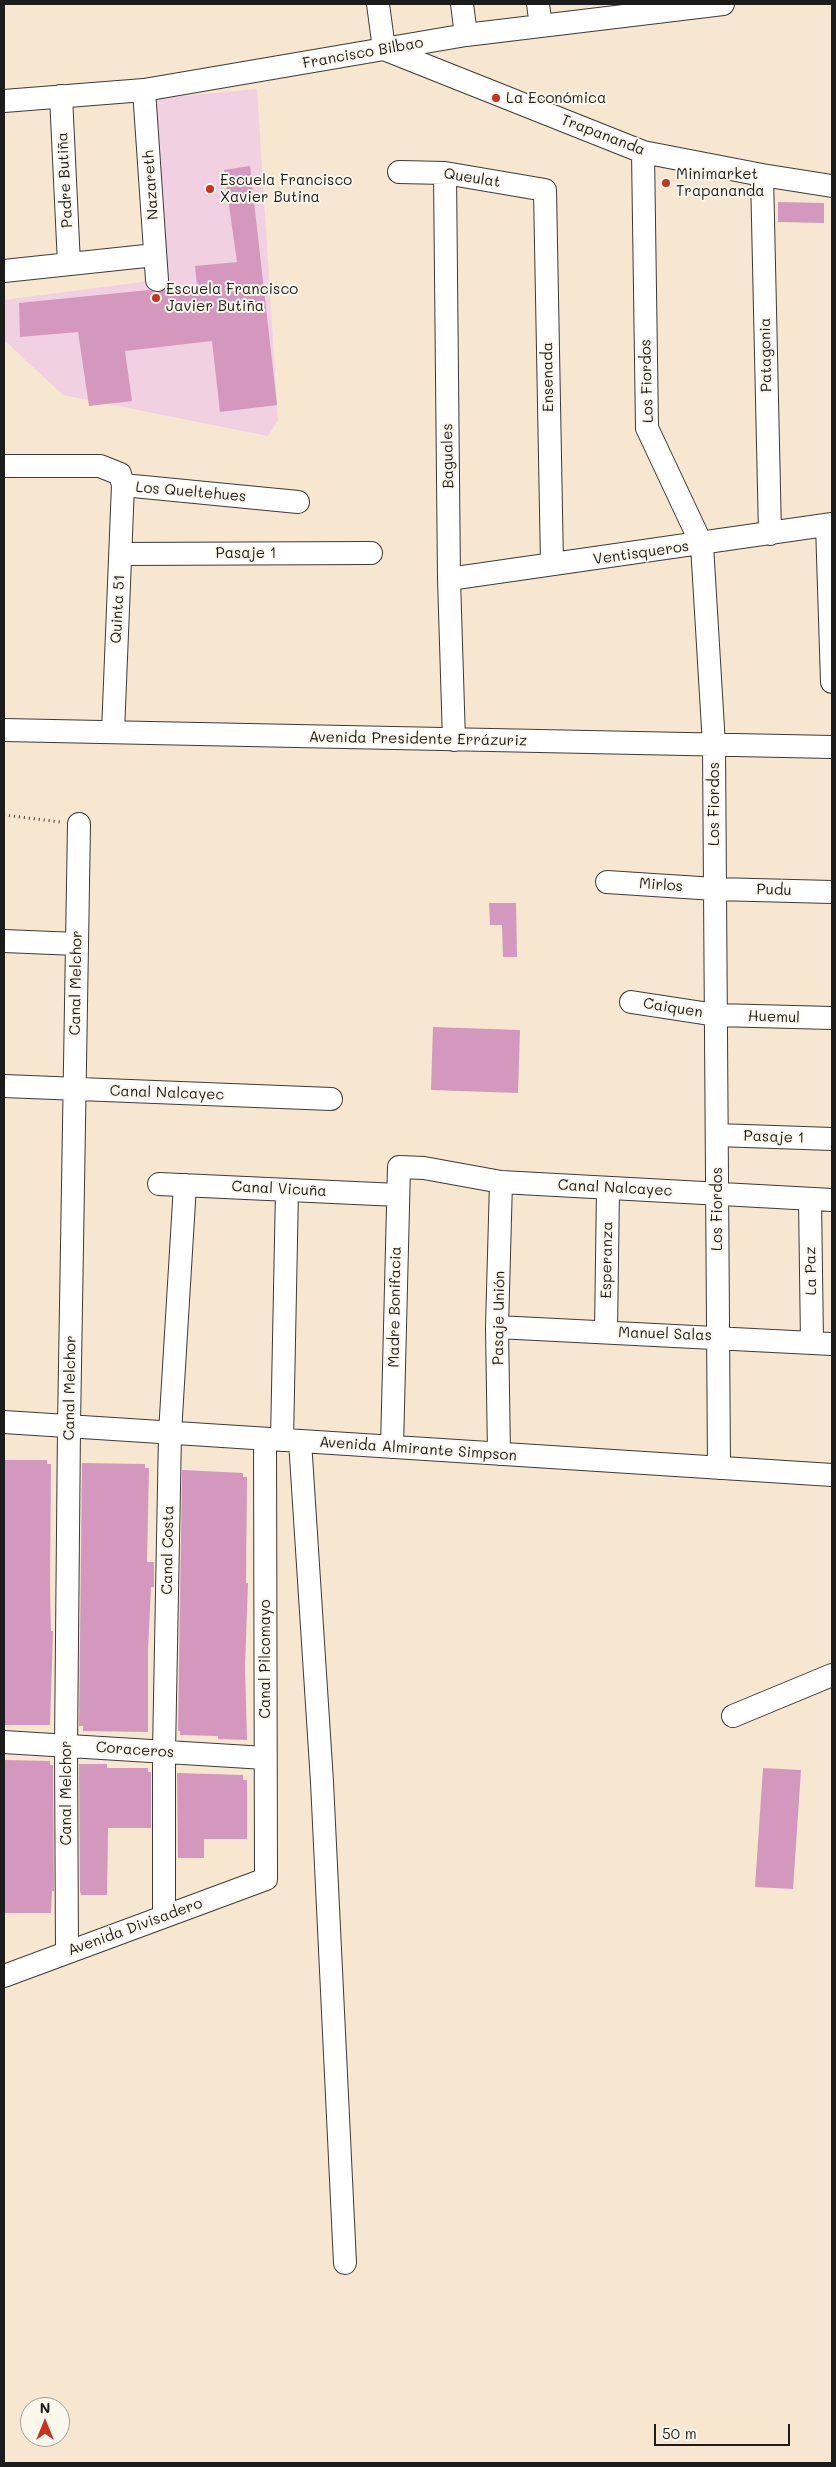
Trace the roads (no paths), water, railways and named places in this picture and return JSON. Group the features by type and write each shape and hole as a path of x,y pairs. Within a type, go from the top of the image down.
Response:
{"street":[{"path":"378,4 384,49"},
{"path":"462,4 466,35"},
{"path":"538,4 541,26"},
{"name":"Francisco Bilbao","path":"4,101 144,90 466,35 541,26 637,9 723,4"},
{"name":"Trapananda","path":"384,49 644,152 762,175 832,186"},
{"name":"Nazareth","path":"144,90 157,280"},
{"name":"Padre Butiña","path":"61,96 69,264"},
{"name":"Los Fiordos","path":"644,152 647,428 702,544 714,745 718,1468"},
{"name":"Queulat","path":"399,172 445,173 545,190"},
{"name":"Baguales","path":"445,173 449,579 454,740"},
{"name":"Patagonia","path":"762,175 770,534"},
{"name":"Ensenada","path":"545,190 552,564"},
{"path":"4,271 155,255"},
{"name":"Los Queltehues","path":"4,466 100,466 120,474 123,485 298,502"},
{"name":"Quinta 51","path":"113,732 123,485"},
{"path":"830,525 832,682"},
{"name":"Ventisqueros","path":"449,579 830,525"},
{"name":"Pasaje 1","path":"121,554 371,553"},
{"name":"Avenida Presidente Errázuriz","path":"4,730 832,747"},
{"name":"Canal Melchor","path":"67,1952 66,1746 69,1426 79,824"},
{"name":"Mirlos","path":"608,882 715,889"},
{"name":"Pudu","path":"715,889 832,892"},
{"path":"4,941 77,944"},
{"name":"Caiquen","path":"631,1002 716,1015"},
{"name":"Huemul","path":"716,1015 832,1018"},
{"name":"Canal Nalcayec","path":"4,1086 331,1099"},
{"name":"Pasaje 1","path":"717,1135 832,1139"},
{"name":"Canal Nalcayec","path":"399,1167 424,1168 501,1182 832,1200"},
{"name":"Madre Bonifacia","path":"392,1447 399,1167"},
{"name":"Pasaje Unión","path":"498,1454 501,1182"},
{"name":"Canal Vicuña","path":"159,1184 398,1195"},
{"name":"Canal Costa","path":"164,1916 164,1752 170,1433 185,1185"},
{"name":"Esperanza","path":"606,1332 608,1188"},
{"name":"Canal Pilcomayo","path":"266,1879 265,1758 282,1440 287,1190"},
{"name":"La Paz","path":"810,1199 822,1343"},
{"name":"Manuel Salas","path":"498,1328 718,1336 822,1343"},
{"name":"Avenida Almirante Simpson","path":"4,1422 832,1475"},
{"path":"282,1440 322,1782 345,2263"},
{"path":"733,1716 832,1675"},
{"name":"Coraceros","path":"4,1742 265,1758"},
{"name":"Avenida Divisadero","path":"4,1976 266,1879"}],"place":[{"name":"La Económica","path":"496,98"},
{"name":"Minimarket Trapananda","path":"666,183"},
{"name":"Escuela Francisco Xavier Butina","path":"210,189"},
{"name":"Escuela Francisco Javier Butiña","path":"156,298"}]}
